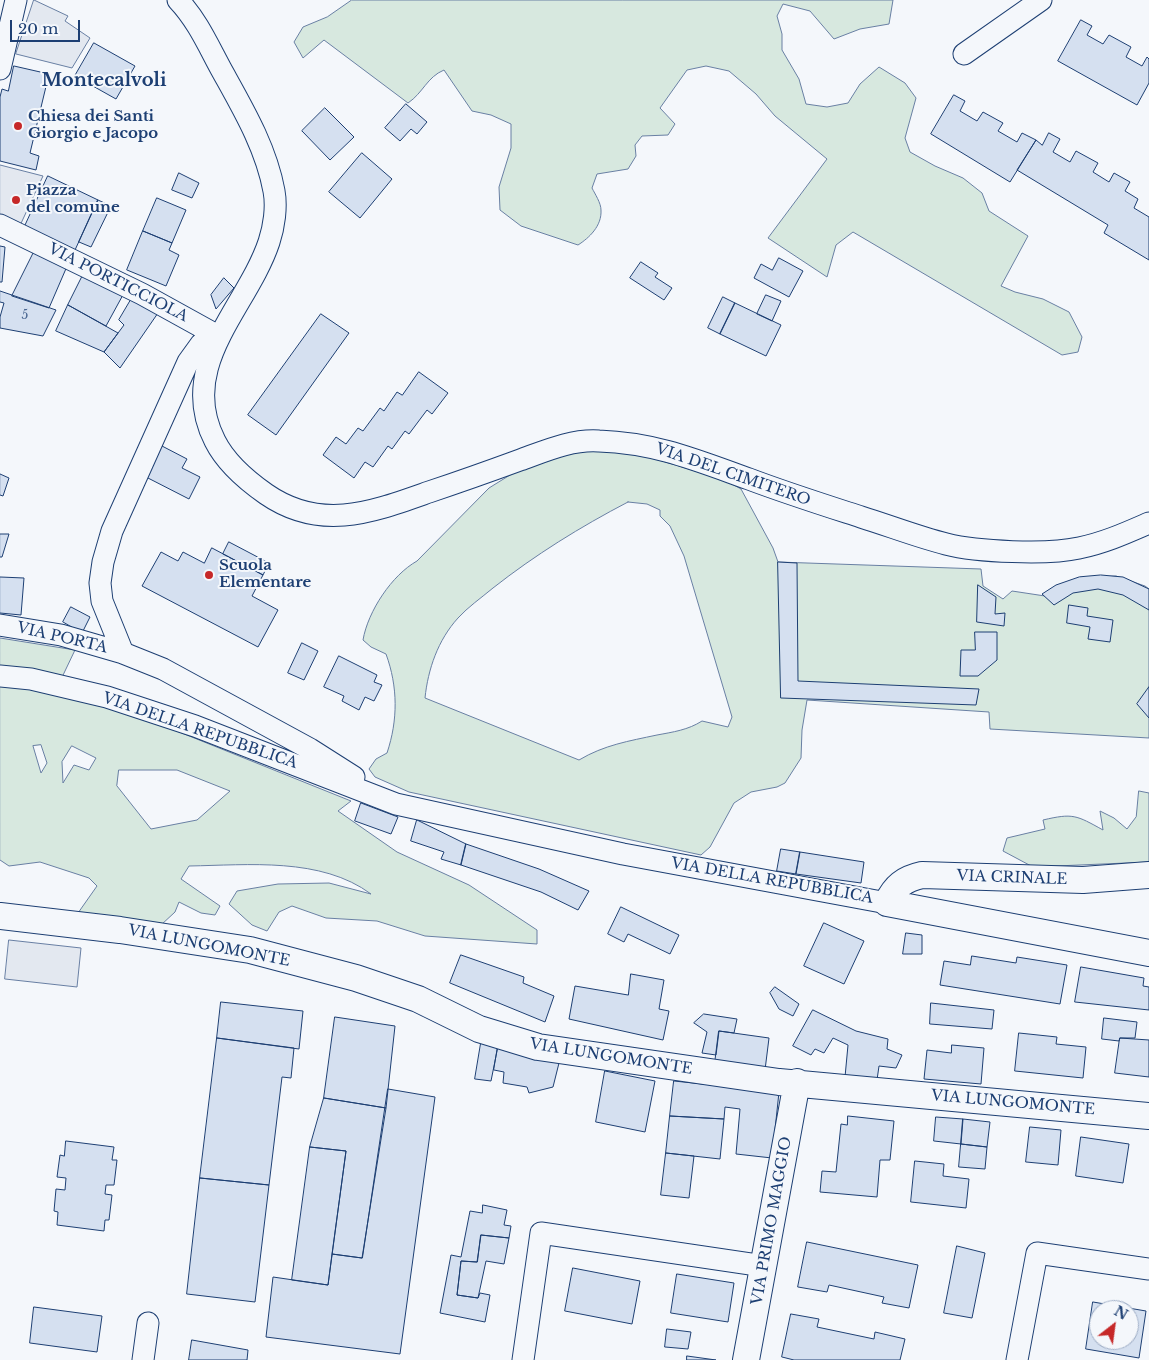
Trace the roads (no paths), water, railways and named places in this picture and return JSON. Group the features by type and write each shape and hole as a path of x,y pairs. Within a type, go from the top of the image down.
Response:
{"street":[{"path":"0,69 16,0"},
{"name":"VIA DEL CIMITERO","path":"178,0 199,28 247,116 263,155 275,193 276,206 269,242 257,268 218,336 211,354 205,387 206,414 215,442 226,458 250,483 287,507 312,514 340,516 380,510 556,447 590,440 633,442 678,454 788,494 950,545 1029,552 1077,549 1113,539 1149,523"},
{"path":"964,54 1040,0"},
{"name":"VIA PORTICCIOLA","path":"9,229 142,294 218,336"},
{"path":"123,653 102,601 100,583 107,545 188,362 201,344 218,336"},
{"name":"VIA PORTA","path":"0,625 61,635 123,653"},
{"name":"VIA DELLA REPUBBLICA","path":"123,653 163,670 310,749 396,804"},
{"name":"VIA DELLA REPUBBLICA","path":"0,676 31,679 116,700 195,726 396,804 622,854 1149,953"},
{"name":"VIA CRINALE","path":"887,903 894,888 909,878 922,875 1083,880 1149,875"},
{"name":"VIA LUNGOMONTE","path":"0,916 120,930 250,950 356,978 418,999 480,1029 538,1047 788,1082 1149,1116"},
{"name":"VIA PRIMO MAGGIO","path":"746,1360 764,1266 788,1082"},
{"path":"524,1360 541,1233 764,1266"},
{"path":"1017,1360 1038,1254 1149,1269"},
{"path":"143,1360 148,1323"}],"place":[{"name":"Chiesa dei Santi Giorgio e Jacopo","path":"18,126"},
{"name":"Piazza del comune","path":"16,200"},
{"name":"Scuola Elementare","path":"209,575"}],"district":[{"name":"Montecalvoli","path":"104,81"}]}
